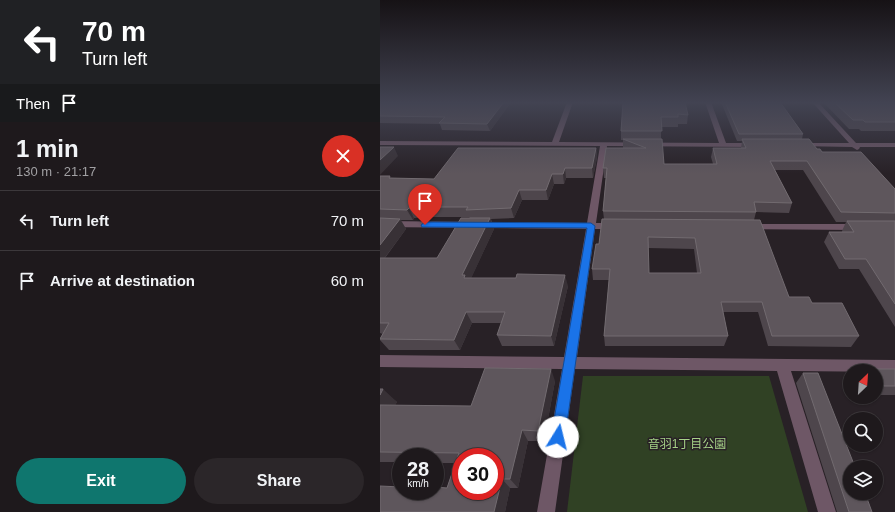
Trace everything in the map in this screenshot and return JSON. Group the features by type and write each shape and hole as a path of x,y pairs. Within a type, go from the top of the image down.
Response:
{"street":[{"path":"555,144 561,126"},
{"path":"716,126 722,145"},
{"path":"837,126 863,154"},
{"path":"380,143 762,145"},
{"path":"546,512 604,144"},
{"path":"794,145 895,145"},
{"path":"380,224 623,226"},
{"path":"743,226 863,227"},
{"path":"380,361 895,366"},
{"path":"782,365 827,512"}],"green space":[{"name":"音羽1丁目公園","path":"583,376 769,376 808,512 567,512"}],"building":[{"path":"621,126 662,126 662,131 621,131"},
{"path":"735,126 797,126 803,134 739,134"},
{"path":"623,139 662,139 664,164 717,164 713,148 746,148 742,139 809,139 817,149 820,149 822,152 861,152 895,189 895,213 841,212 807,161 770,161 792,203 754,202 756,212 603,211 607,168 603,168 606,148 646,148"},
{"path":"380,147 394,147 380,160"},
{"path":"458,148 596,148 592,168 565,168 563,174 552,174 546,190 519,190 511,208 466,210 468,207 424,207 409,208 407,210 380,209 380,176 390,176 389,178 434,179"},
{"path":"380,218 400,219 380,245"},
{"path":"461,218 490,218 462,275 465,275 464,278 516,278 517,274 565,275 551,336 497,335 505,312 466,312 454,340 380,339 389,323 380,323 380,258 437,258"},
{"path":"602,219 760,220 789,297 809,297 812,303 842,303 859,336 772,336 762,302 721,302 728,336 604,336 610,269 592,269 596,244 599,244","holes":["648,237 695,238 701,273 649,273"]},
{"path":"847,221 895,221 895,304 866,259 845,259 829,232 854,232"},
{"path":"485,368 551,369 538,431 522,430 510,479 504,479 504,448 452,448 452,453 444,453 444,448 392,448 392,452 380,452 380,405 471,406"},
{"path":"883,369 895,369 895,386 884,386"},
{"path":"803,373 818,373 843,437 843,452 849,452 852,460 843,460 843,494"},
{"path":"452,473 452,500 497,500 494,512 380,512 380,486 392,487 392,500 444,500 444,488 447,488"},
{"path":"845,500 868,500 872,512 849,512"}],"route":[{"path":"425,225 591,226 558,437"}]}
